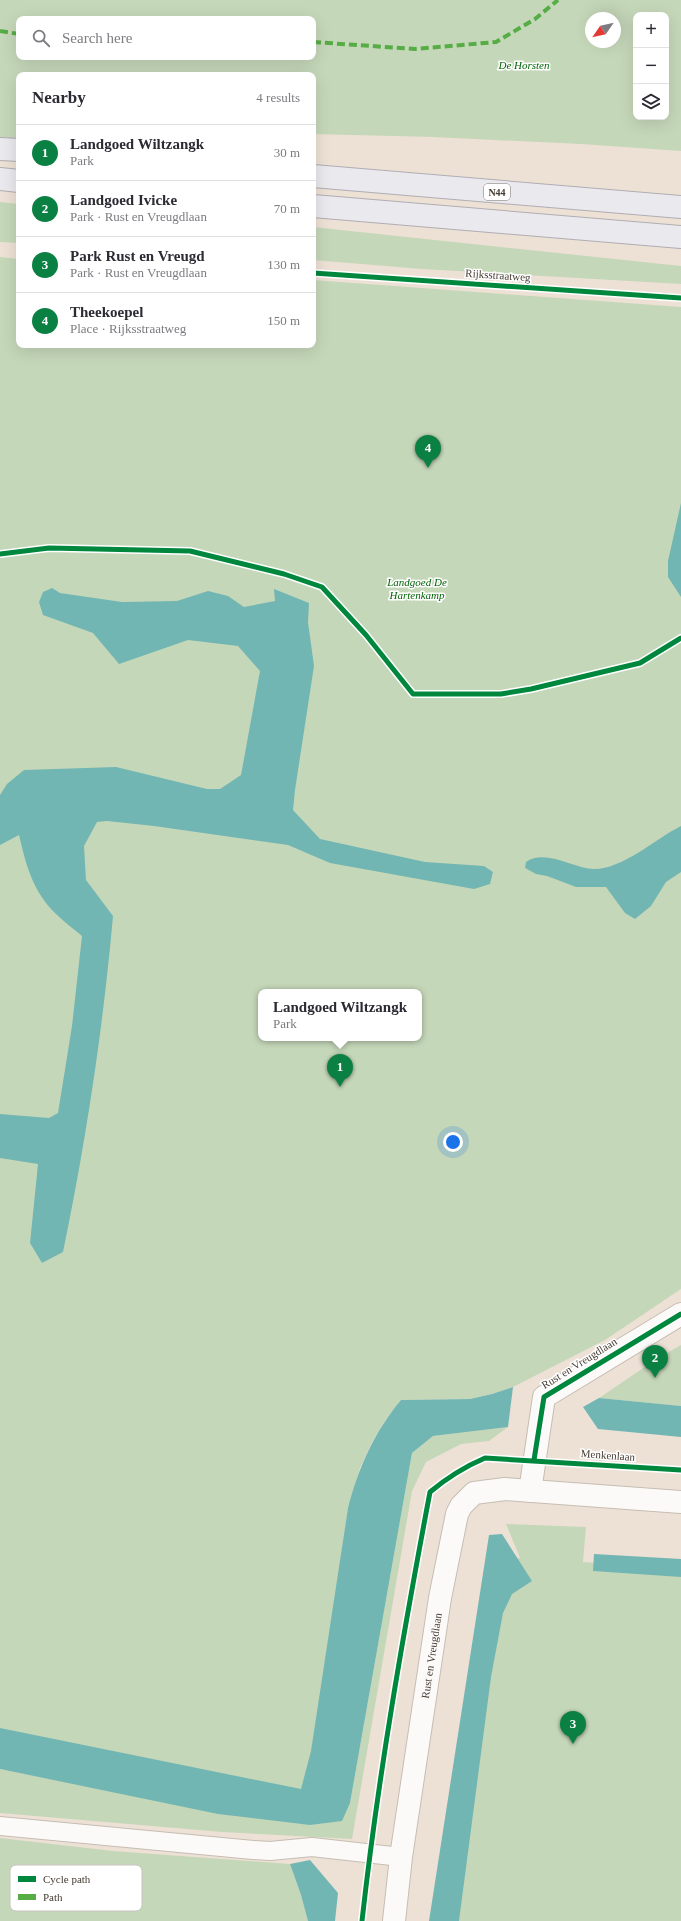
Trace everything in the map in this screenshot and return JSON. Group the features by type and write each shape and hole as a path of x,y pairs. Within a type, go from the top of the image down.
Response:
{"main road":[{"path":"0,149 16,150"},
{"name":"N44","path":"316,176 681,207"},
{"path":"0,179 16,181"},
{"path":"316,206 681,237"}],"street":[{"name":"Rust en Vreugdlaan","path":"394,1921 401,1857 440,1598 457,1514 461,1506 474,1493 505,1489 530,1491 544,1397 681,1314"},
{"path":"530,1491 681,1502"}],"lane":[{"path":"0,1826 253,1850 270,1851 312,1847 401,1857"}],"green space":[{"name":"De Horsten","path":"0,0 681,0 681,151 581,144 433,137 316,134 316,72 16,72 16,139 0,137"},
{"path":"0,202 16,204 16,243 0,242"},
{"path":"316,227 681,266 681,284 422,269 316,260"},
{"name":"Landgoed De Hartenkamp","path":"0,257 16,259 16,348 316,348 316,280 681,307 681,840 633,871 593,875 534,865 526,866 525,868 529,870 536,869 640,885 681,858 681,1289 605,1340 513,1387 470,1399 401,1400 386,1419 372,1442 360,1468 348,1508 323,1680 332,1683 306,1799 0,1741 0,833 86,794 291,828 325,855 479,879 492,877 493,872 479,874 320,847 288,818 91,786 0,827"},
{"path":"681,1345 681,1406 599,1398 658,1358"},
{"path":"508,1427 489,1441 461,1444 426,1462 412,1491 352,1839 222,1832 0,1813 0,1769 90,1787 350,1803 412,1453 433,1436"},
{"path":"506,1524 586,1527 583,1562 681,1568 681,1921 441,1921 492,1557 520,1558"},
{"path":"0,1838 113,1851 290,1864 308,1921 0,1921"}],"water":[{"path":"681,503 681,597 668,577 668,561"},
{"path":"52,588 60,593 122,602 177,601 208,591 228,596 244,607 275,601 274,589 309,603 308,622 314,666 293,810 320,839 425,862 484,866 493,872 490,884 474,889 330,863 288,845 154,826 107,821 97,822 84,846 86,880 113,916 99,1043 79,1169 63,1252 42,1263 30,1243 38,1164 0,1158 0,1114 49,1118 58,1113 72,1026 82,936 62,920 48,906 42,897 36,887 24,857 19,835 0,845 0,795 7,784 24,770 116,767 207,789 220,789 241,775 260,671 238,646 188,640 119,664 93,633 43,615 39,602 43,592"},
{"path":"681,826 681,872 666,882 651,906 635,919 625,913 606,887 576,887 547,876 536,874 525,868 526,862 534,858 542,857 560,860 586,868 605,868 627,859"},
{"path":"513,1387 508,1427 433,1436 412,1453 350,1803 342,1821 310,1825 218,1814 0,1769 0,1728 301,1789 311,1751 348,1508 368,1451 391,1412 401,1400 470,1399"},
{"path":"599,1398 681,1406 681,1437 598,1429 583,1407"},
{"path":"502,1534 532,1581 512,1594 503,1613 491,1677 459,1921 429,1921 489,1535"},
{"path":"594,1554 681,1559 681,1577 593,1571"},
{"path":"310,1860 338,1893 335,1921 308,1921 290,1864"}],"marked path":[{"path":"316,42 415,49 496,42 535,19 558,0"},
{"path":"0,31 16,34"}],"cycle path":[{"name":"Rijksstraatweg","path":"316,273 681,298"},
{"path":"0,554 49,548 190,551 284,574 322,587 366,635 413,694 501,694 531,689 640,663 681,638"},
{"path":"534,1460 544,1397 681,1314"},
{"name":"Menkenlaan","path":"362,1921 383,1760 410,1599 430,1492 456,1473 485,1458 681,1470"}],"place":[{"name":"Theekoepel","path":"428,468"},
{"name":"Landgoed Wiltzangk","path":"340,1087"},
{"name":"Landgoed Ivicke","path":"655,1378"},
{"name":"Park Rust en Vreugd","path":"573,1744"}]}
